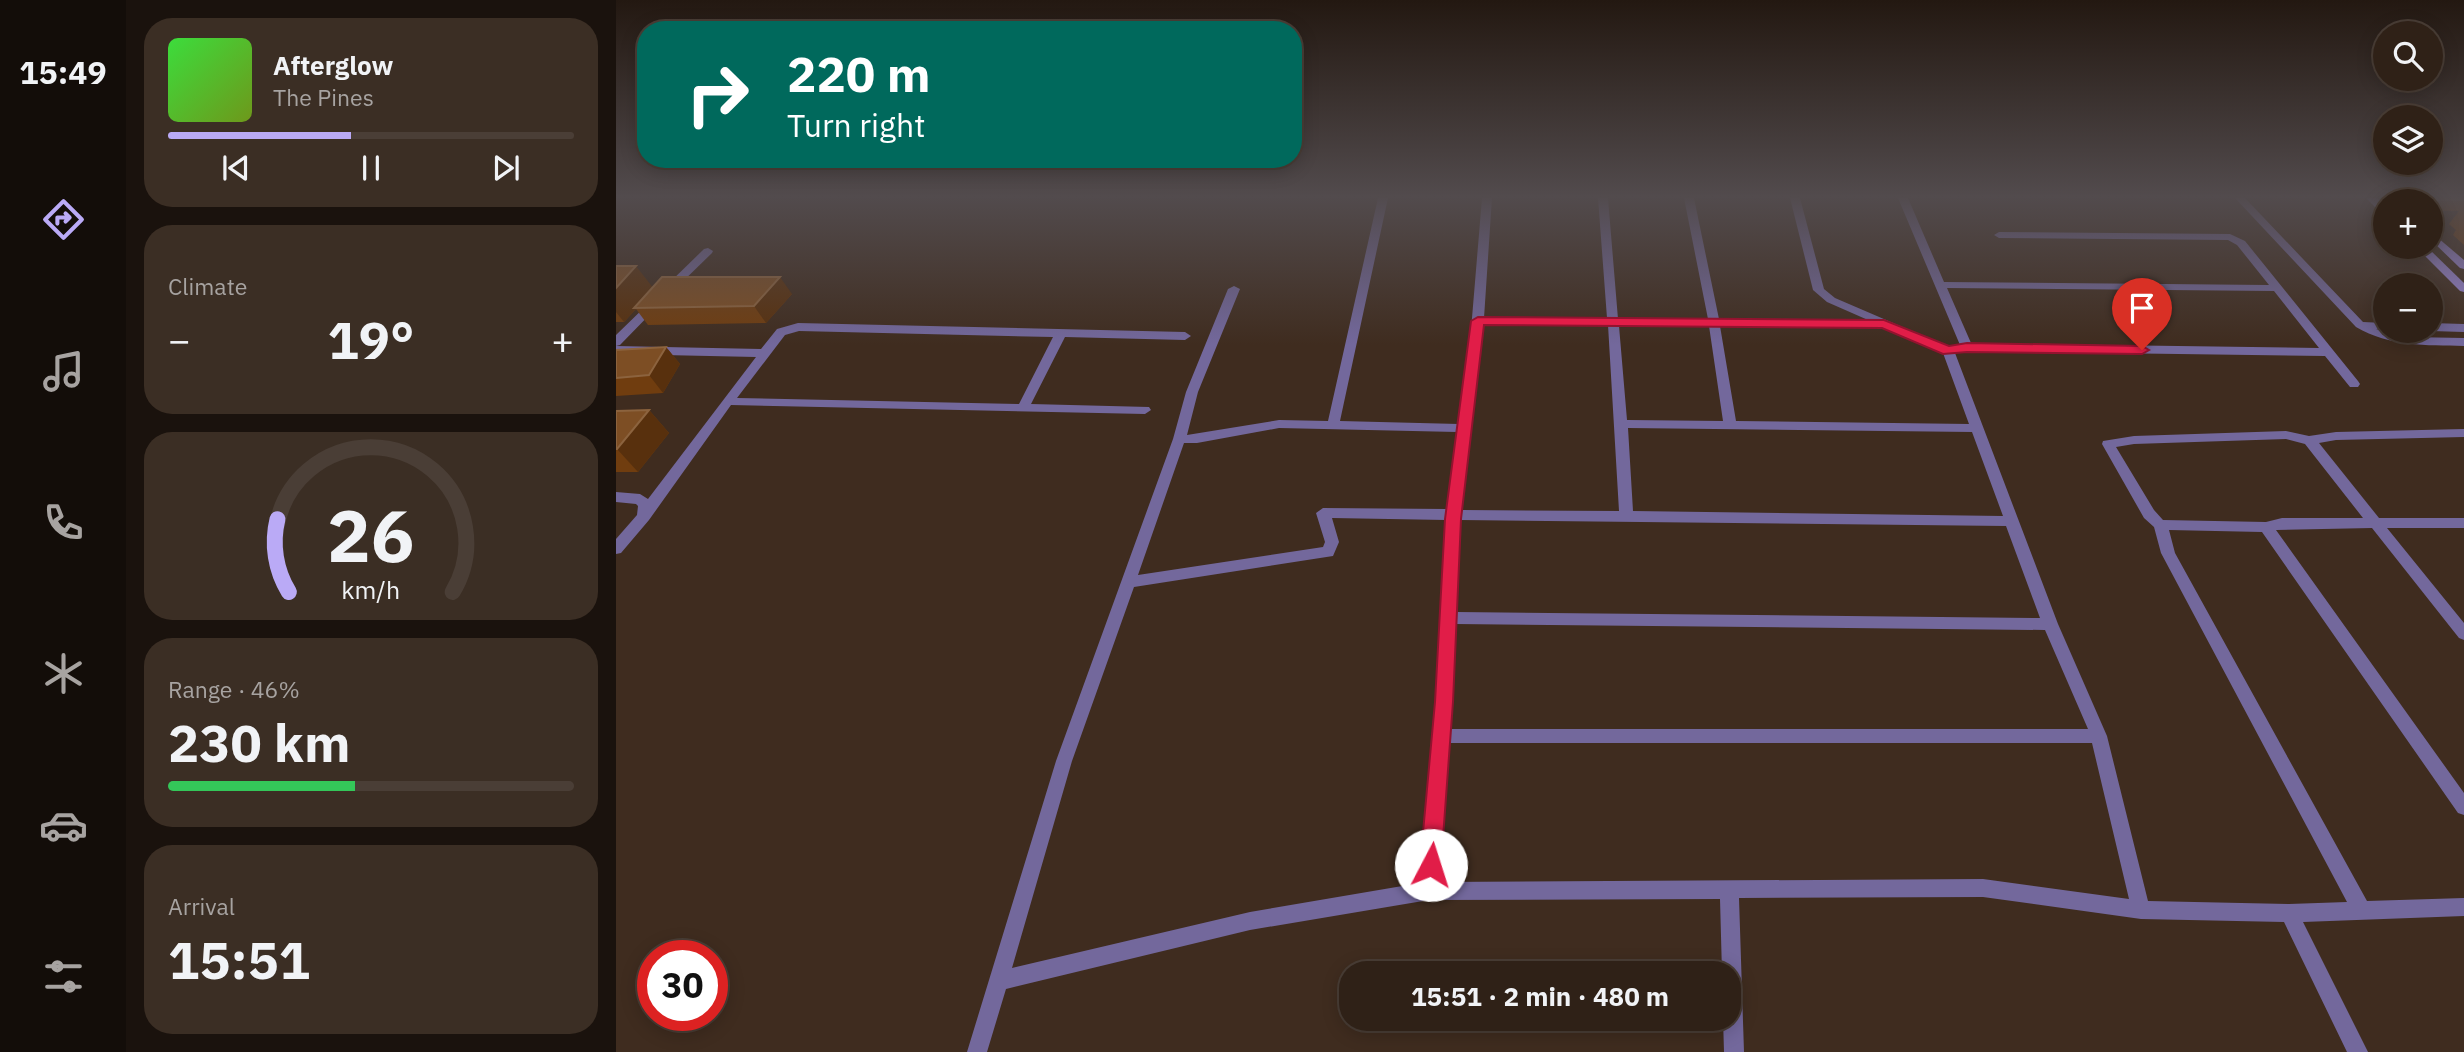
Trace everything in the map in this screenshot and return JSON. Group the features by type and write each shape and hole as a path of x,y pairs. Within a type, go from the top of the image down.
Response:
{"main road":[{"path":"2444,247 2464,266"},
{"path":"2433,259 2464,289"}],"street":[{"path":"1333,425 1372,247"},
{"path":"1429,891 1453,516 1478,321 1483,247"},
{"path":"1606,247 1611,323 1623,424 1626,516"},
{"path":"1699,247 1730,426"},
{"path":"1808,247 1819,290 1831,300 1948,351 1967,347 2329,352"},
{"path":"1925,247 1967,347"},
{"path":"2244,247 2354,384"},
{"path":"2286,247 2360,325 2375,335 2394,340 2464,342"},
{"path":"616,342 708,251"},
{"path":"1942,285 2276,288"},
{"path":"977,1052 1064,761 1179,439 1192,392 1234,289"},
{"path":"1478,321 1884,324"},
{"path":"2360,325 2373,326"},
{"path":"616,549 781,332 798,327 1185,336"},
{"path":"2443,327 2464,328"},
{"path":"1023,408 1061,334"},
{"path":"616,350 765,353"},
{"path":"1948,351 2050,624 2099,736 2141,910"},
{"path":"731,396 731,400 736,403 1145,410"},
{"path":"1179,439 1197,439 1279,424 1464,428"},
{"path":"1623,424 1977,428"},
{"path":"2362,910 2168,553 2160,525 2149,514 2108,444 2134,440 2286,435 2309,440 2336,436 2464,433"},
{"path":"2309,440 2464,634"},
{"path":"616,497 640,499 645,505 644,514"},
{"path":"1128,582 1317,556 1328,552 1332,542 1323,513 2011,521"},
{"path":"2160,525 2266,527 2282,523 2464,523"},
{"path":"2266,527 2464,807"},
{"path":"1448,618 2050,624"},
{"path":"1441,736 2099,736"},
{"path":"997,981 1250,921 1429,891 1983,888 2141,910 2289,913 2463,908"},
{"path":"1729,890 1734,1052"},
{"path":"2289,913 2358,1052"}],"building":[{"path":"616,266 636,266 616,288"},
{"path":"662,277 780,277 754,306 634,308"},
{"path":"666,347 649,375 616,378 616,350"},
{"path":"649,410 617,449 616,449 616,411"}],"route":[{"path":"1431,865 1444,702 1453,519 1478,321 1884,324 1948,351 1967,347 2142,350"}]}
